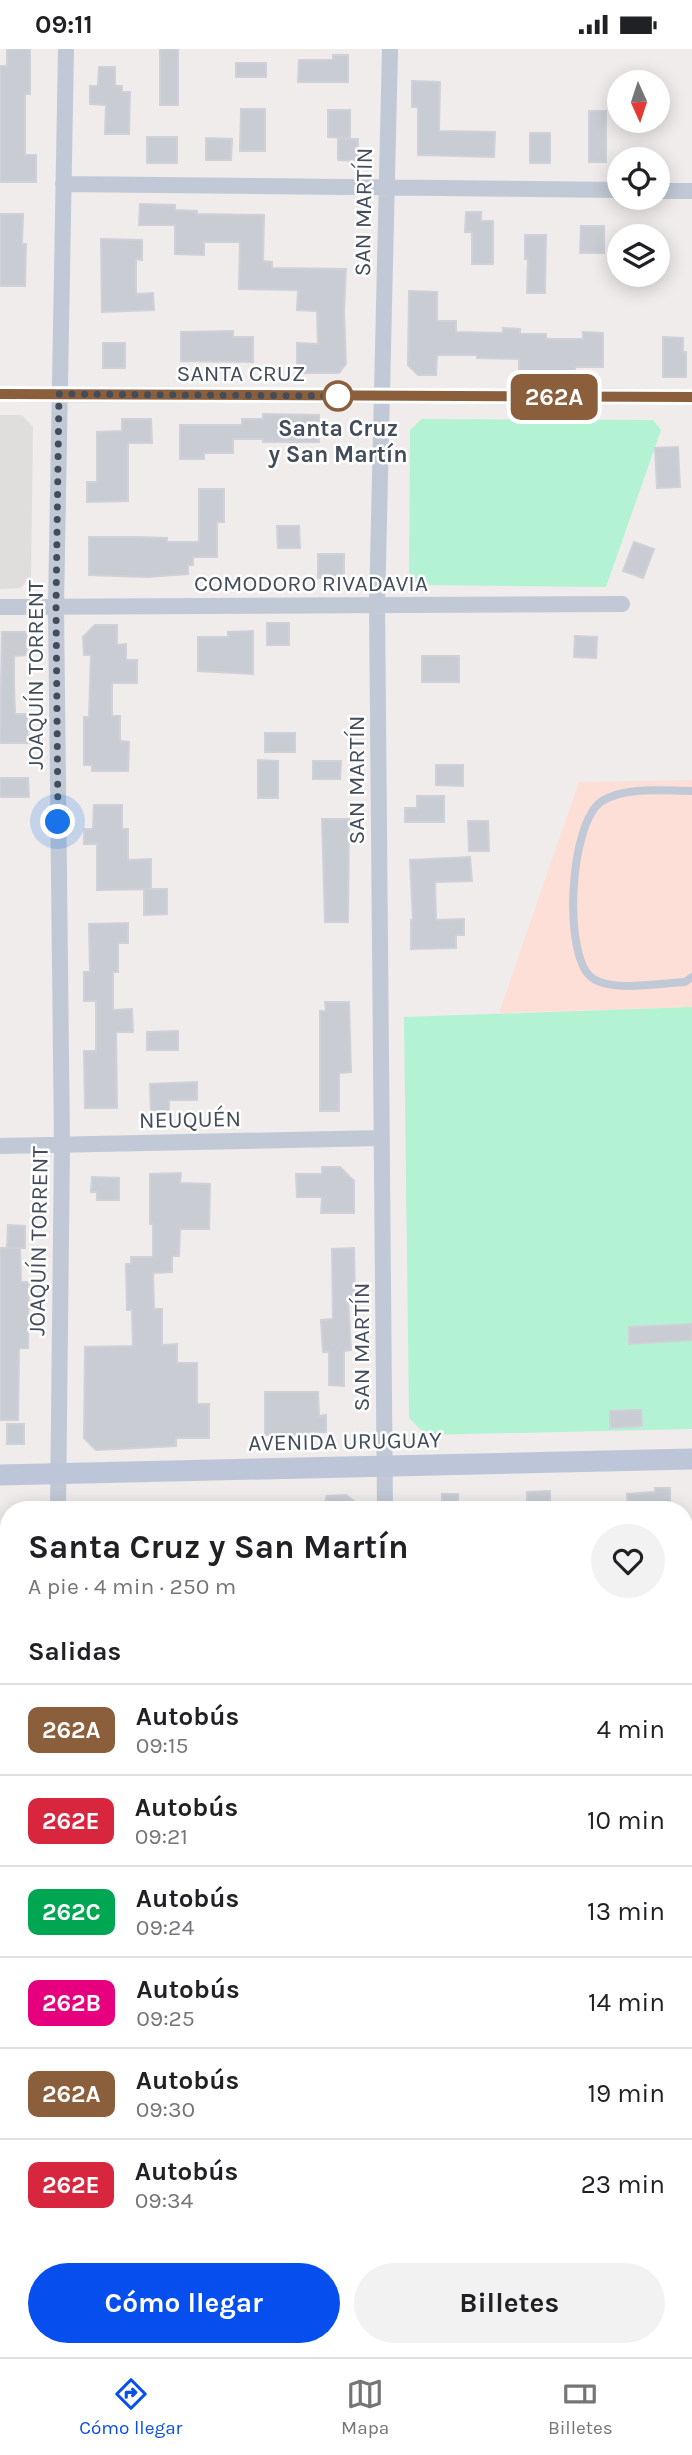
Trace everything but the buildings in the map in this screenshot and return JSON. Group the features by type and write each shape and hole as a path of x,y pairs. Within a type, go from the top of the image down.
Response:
{"main road":[{"name":"AVENIDA URUGUAY","path":"0,1475 692,1459"}],"street":[{"name":"JOAQUÍN TORRENT","path":"58,1501 62,1145 56,606 66,49"},
{"name":"SAN MARTÍN","path":"386,1501 377,605 390,49"},
{"path":"63,184 607,190"},
{"path":"670,191 692,191"},
{"name":"SANTA CRUZ","path":"0,394 692,397"},
{"name":"COMODORO RIVADAVIA","path":"0,607 622,604"},
{"name":"NEUQUÉN","path":"0,1146 382,1138"}],"lane":[{"path":"692,791 632,792 601,802 591,812 582,832 575,859 573,884 577,947 581,966 592,978 616,986 685,982 692,977"}],"shaded area":[{"path":"0,415 22,415 33,427 31,577 20,588 0,589"},
{"path":"692,780 692,1007 499,1013 579,782"}],"green space":[{"path":"422,419 653,420 661,430 606,587 420,585 409,573 410,430"},
{"path":"692,1007 692,1429 426,1435 409,1418 404,1017"}],"bus line":[{"name":"262A","path":"0,394 692,397"}],"place":[{"name":"Santa Cruz y San Martín","path":"338,396"}],"route":[{"path":"58,822 56,606 59,394 338,396"}]}
